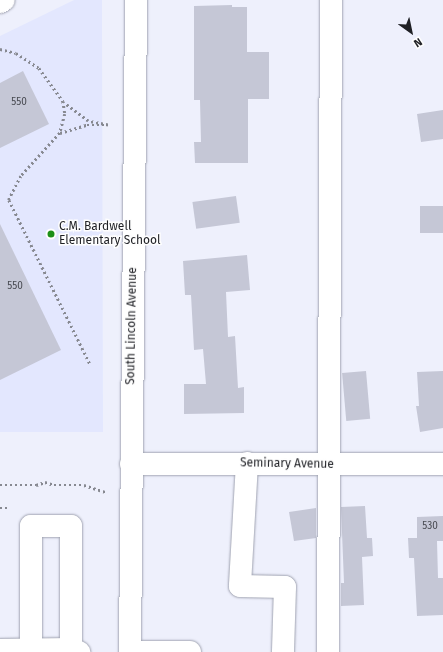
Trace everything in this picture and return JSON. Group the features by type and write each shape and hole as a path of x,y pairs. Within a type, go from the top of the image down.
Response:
{"street":[{"path":"0,2 4,0"},
{"name":"South Lincoln Avenue","path":"130,652 136,0"},
{"path":"328,652 332,0"},
{"path":"247,463 240,586 285,587 283,652"},
{"name":"Seminary Avenue","path":"131,464 443,464"},
{"path":"0,650 75,650 72,526 31,526 31,649"},
{"path":"130,652 190,652"}],"path":[{"path":"0,49 16,53 39,68 64,102 88,121 108,125 87,125 60,133"},
{"path":"64,102 65,114 60,133 21,176 8,200 90,364"},
{"path":"0,485 36,485 45,482 54,485 84,485 106,492"},
{"path":"0,508 7,508"}],"shaded area":[{"name":"C.M. Bardwell Elementary School","path":"74,0 102,0 103,432 0,432 0,36"}],"building":[{"path":"232,5 232,7 247,7 247,52 269,52 269,99 248,99 248,163 195,163 194,142 201,142 200,100 194,100 194,6"},
{"path":"23,71 49,124 0,148 0,83"},
{"path":"443,110 443,139 421,142 417,114"},
{"path":"236,196 240,223 196,229 192,202"},
{"path":"420,206 443,206 443,233 420,233"},
{"path":"0,224 61,350 0,380"},
{"path":"247,255 250,290 226,292 228,337 235,336 238,388 244,387 244,413 184,414 184,384 206,384 203,349 194,350 191,295 185,295 183,261"},
{"path":"366,371 370,419 346,421 342,373"},
{"path":"443,371 443,428 420,432 416,406 419,406 417,372"},
{"path":"365,506 367,538 372,538 373,556 362,557 364,605 341,606 341,583 344,583 341,507"},
{"path":"316,508 316,538 294,541 289,512"},
{"path":"443,516 443,541 437,541 438,578 443,578 443,615 417,616 414,558 409,558 408,538 417,538 417,517"}],"place":[{"name":"C.M. Bardwell Elementary School","path":"51,234"}]}
